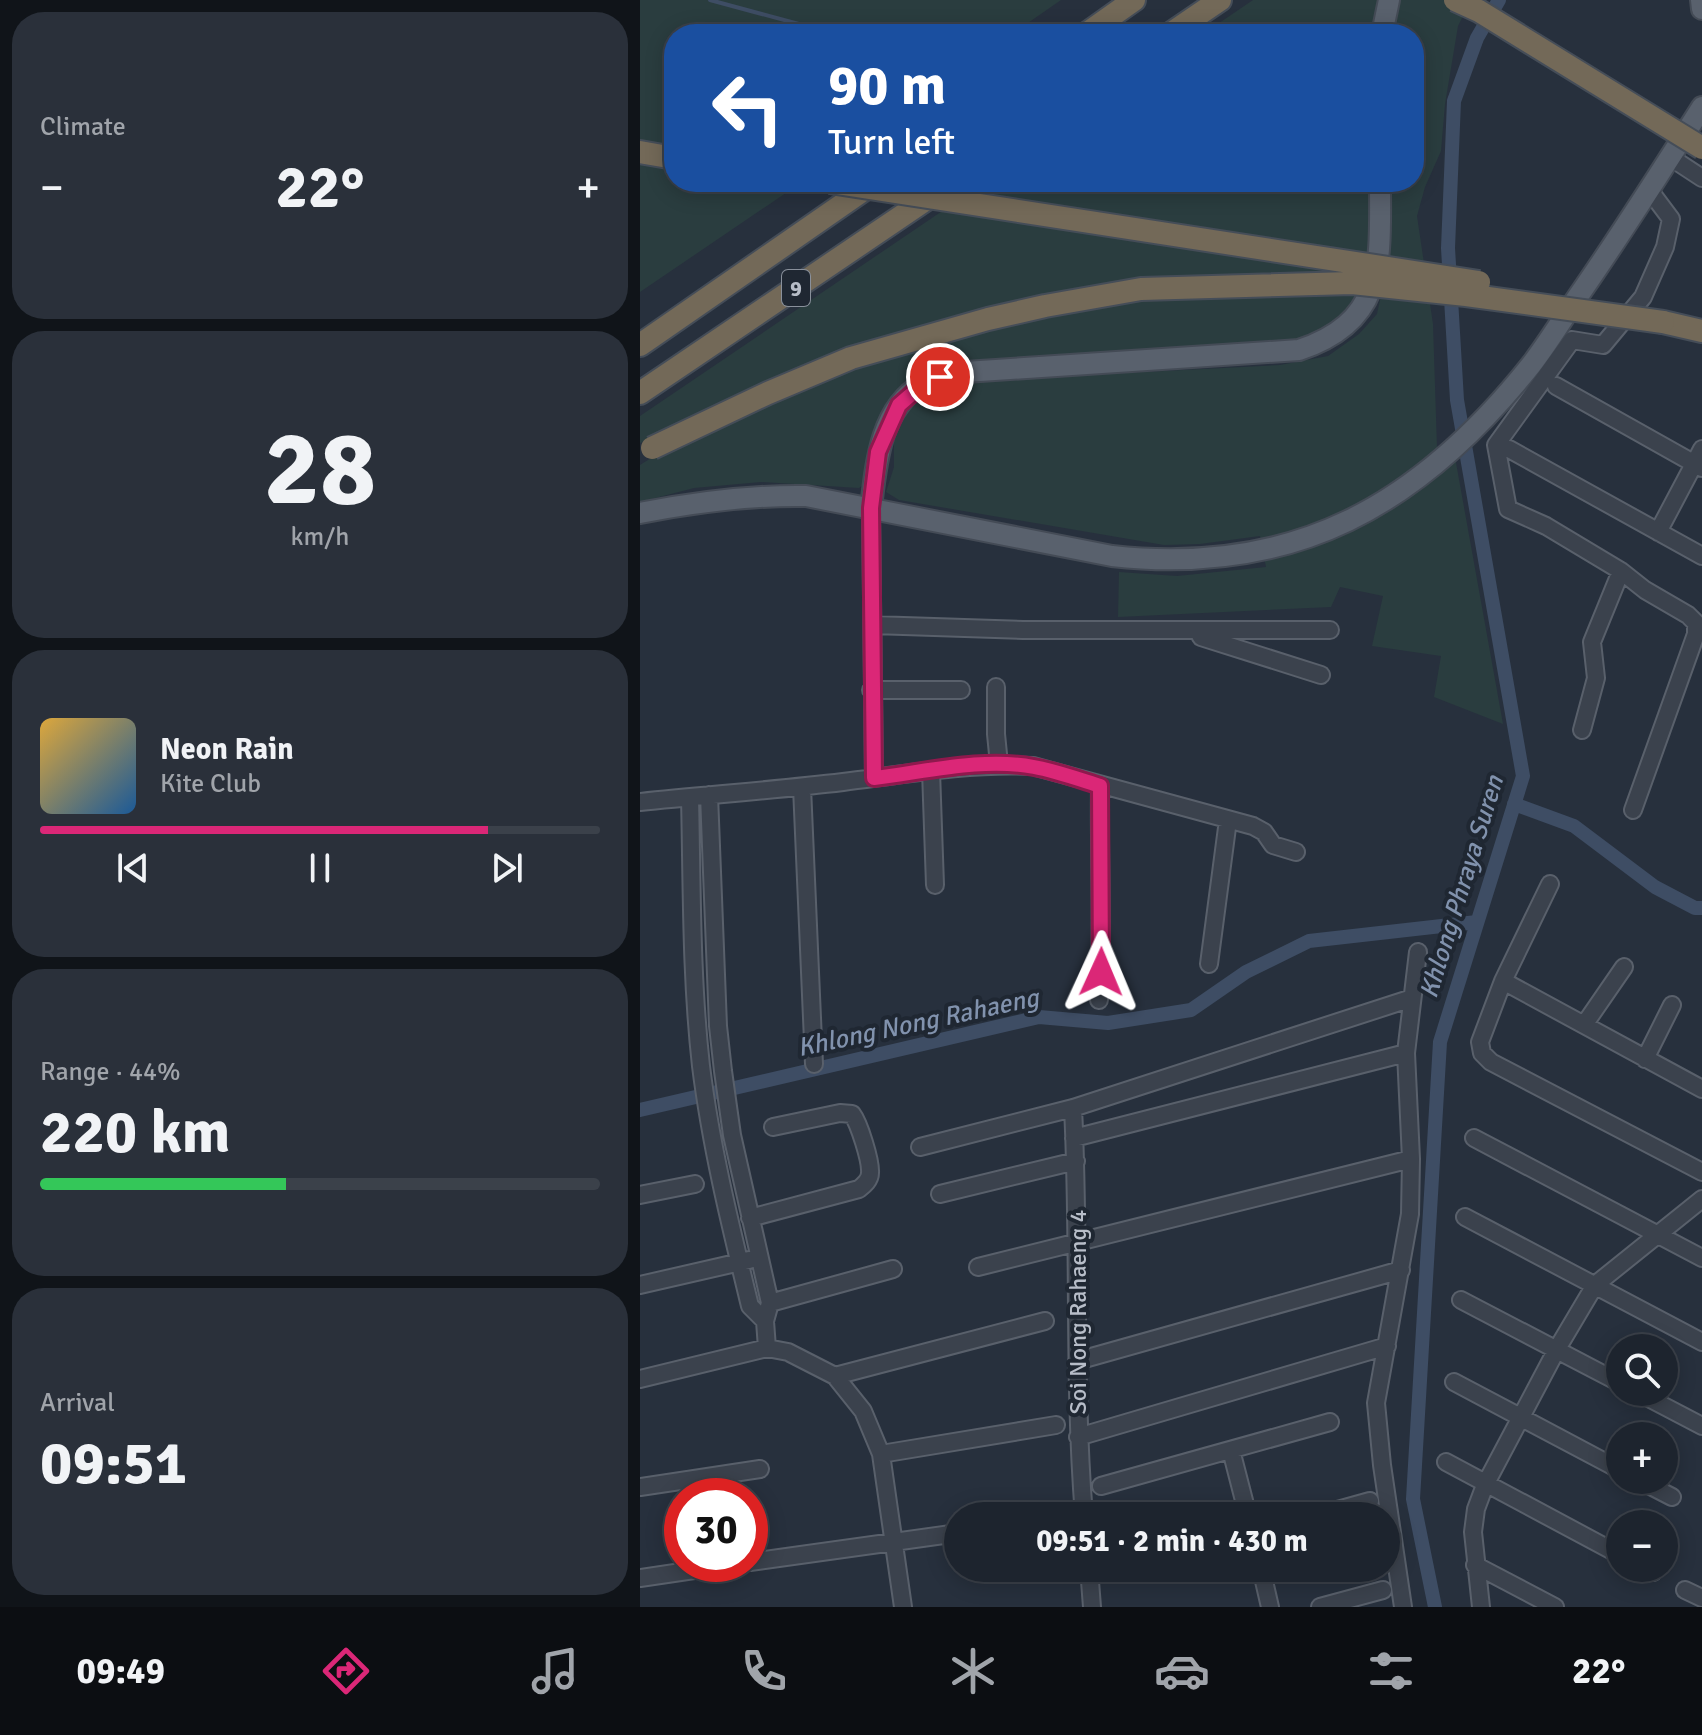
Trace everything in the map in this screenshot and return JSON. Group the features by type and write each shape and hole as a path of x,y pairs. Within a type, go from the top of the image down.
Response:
{"highway":[{"path":"1100,24 1134,0"},
{"path":"1185,24 1220,0"},
{"path":"1455,0 1479,11 1702,148"},
{"path":"640,152 664,156"},
{"name":"9","path":"640,345 861,192"},
{"path":"895,192 1486,283 1538,292 1702,331"},
{"name":"9","path":"640,393 937,192"},
{"path":"646,451 768,393 851,358 988,319 1141,289 1352,283 1663,322"},
{"path":"640,327 728,286"}],"main road":[{"path":"1384,24 1389,0"},
{"path":"1701,0 1702,9"},
{"path":"640,513 693,502 758,495 806,496 1112,556 1155,560 1235,556 1306,538 1366,512 1409,486 1444,459 1498,404 1532,363 1648,195 1702,107"},
{"path":"871,508 878,452 891,418 912,392 940,377 979,371 1299,350 1332,337 1355,315 1368,297 1377,275 1380,192"}],"street":[{"path":"1670,157 1702,178"},
{"path":"1633,810 1696,634 1696,623 1621,571 1546,526 1508,509 1496,445 1572,340 1603,345 1643,297 1665,247 1671,219 1648,195"},
{"path":"1556,386 1699,461 1658,532"},
{"path":"1509,449 1702,556"},
{"path":"871,508 874,778"},
{"path":"1582,730 1596,678 1592,642 1621,571"},
{"path":"873,628 1023,637 1330,630"},
{"path":"1201,633 1321,675"},
{"path":"996,687 999,764"},
{"path":"871,690 961,690"},
{"path":"640,802 999,764 1033,766 1253,826 1264,832 1273,845 1296,852"},
{"path":"931,771 935,885"},
{"path":"1099,1000 1102,945 1100,786"},
{"path":"802,787 814,1064"},
{"path":"709,795 718,1026 732,1135 770,1303 765,1321 767,1348"},
{"path":"690,797 694,961 702,1072 750,1306 765,1321"},
{"path":"1209,964 1228,820"},
{"path":"1550,884 1503,981 1480,1042 1482,1053 1491,1062 1702,1172"},
{"path":"1403,1607 1376,1403 1410,1214 1406,1053 1418,952"},
{"path":"1584,1025 1624,967"},
{"path":"1503,981 1702,1089"},
{"path":"920,1147 1073,1108 1412,998"},
{"path":"1645,1059 1672,1005"},
{"path":"699,1029 718,1026"},
{"path":"1074,1138 1406,1053"},
{"name":"Soi Nong Rahaeng 4","path":"1073,1108 1078,1437 1083,1502"},
{"path":"750,1218 859,1189 867,1183 871,1172 858,1121 852,1114 840,1113 773,1127"},
{"path":"714,1139 732,1135"},
{"path":"1474,1138 1702,1258"},
{"path":"978,1267 1411,1159"},
{"path":"940,1194 1076,1161"},
{"path":"640,1195 695,1184"},
{"path":"1481,1607 1473,1532 1476,1509 1485,1485 1557,1349 1595,1285 1702,1199"},
{"path":"1465,1217 1702,1342"},
{"path":"640,1285 759,1258"},
{"path":"770,1303 893,1269"},
{"path":"1077,1361 1401,1270"},
{"path":"1461,1300 1606,1375"},
{"path":"835,1376 1045,1321"},
{"path":"1078,1437 1387,1346"},
{"path":"640,1379 767,1348 788,1352 835,1376 863,1411 881,1454 903,1607"},
{"path":"1454,1382 1606,1463"},
{"path":"1664,1406 1702,1426"},
{"path":"1101,1486 1330,1422"},
{"path":"881,1454 1056,1425"},
{"path":"1231,1450 1244,1502"},
{"path":"1446,1462 1606,1548"},
{"path":"640,1487 760,1469"},
{"path":"1666,1494 1672,1497"},
{"path":"768,1559 944,1535"},
{"path":"1475,1565 1555,1607"},
{"path":"640,1578 664,1574"},
{"path":"1090,1582 1092,1607"},
{"path":"1264,1582 1270,1607"},
{"path":"1320,1607 1383,1590"},
{"path":"1685,1590 1702,1598"}],"shaded area":[{"path":"640,0 1061,0 1026,24 664,24 664,192 787,192 640,292"},
{"path":"1253,0 1381,0 1375,24 1218,24"},
{"path":"1397,0 1471,0 1458,26 1441,151 1424,191 1424,24 1391,24"},
{"path":"970,192 1373,192 1367,279 1345,320 1310,339 920,375 899,389 890,402 866,482 859,488 761,482 694,488 640,502 640,465 656,455 648,440 640,443 640,416"},
{"path":"1389,192 1424,192 1417,216 1433,324 1437,448 1453,446 1503,724 1434,697 1441,656 1372,646 1383,596 1340,587 1331,607 1118,617 1119,572 1177,576 1266,567 1260,536 1164,545 899,500 886,492 894,467 894,437 919,395 948,382 1280,365 1328,356 1359,334 1377,314 1388,263"}],"waterway":[{"path":"710,0 799,24"},
{"name":"Khlong Phraya Suren","path":"1435,1607 1413,1499 1440,1042 1523,776 1457,400 1448,248 1454,101 1477,38 1499,0"},
{"path":"1514,804 1574,826 1655,887 1695,908 1702,908"},
{"name":"Khlong Nong Rahaeng","path":"640,1110 1039,1017 1108,1023 1191,1010 1246,972 1309,941 1477,922"}],"route":[{"path":"940,377 923,384 899,405 878,452 871,508 874,778 999,764 1033,766 1100,786 1101,972"}]}
